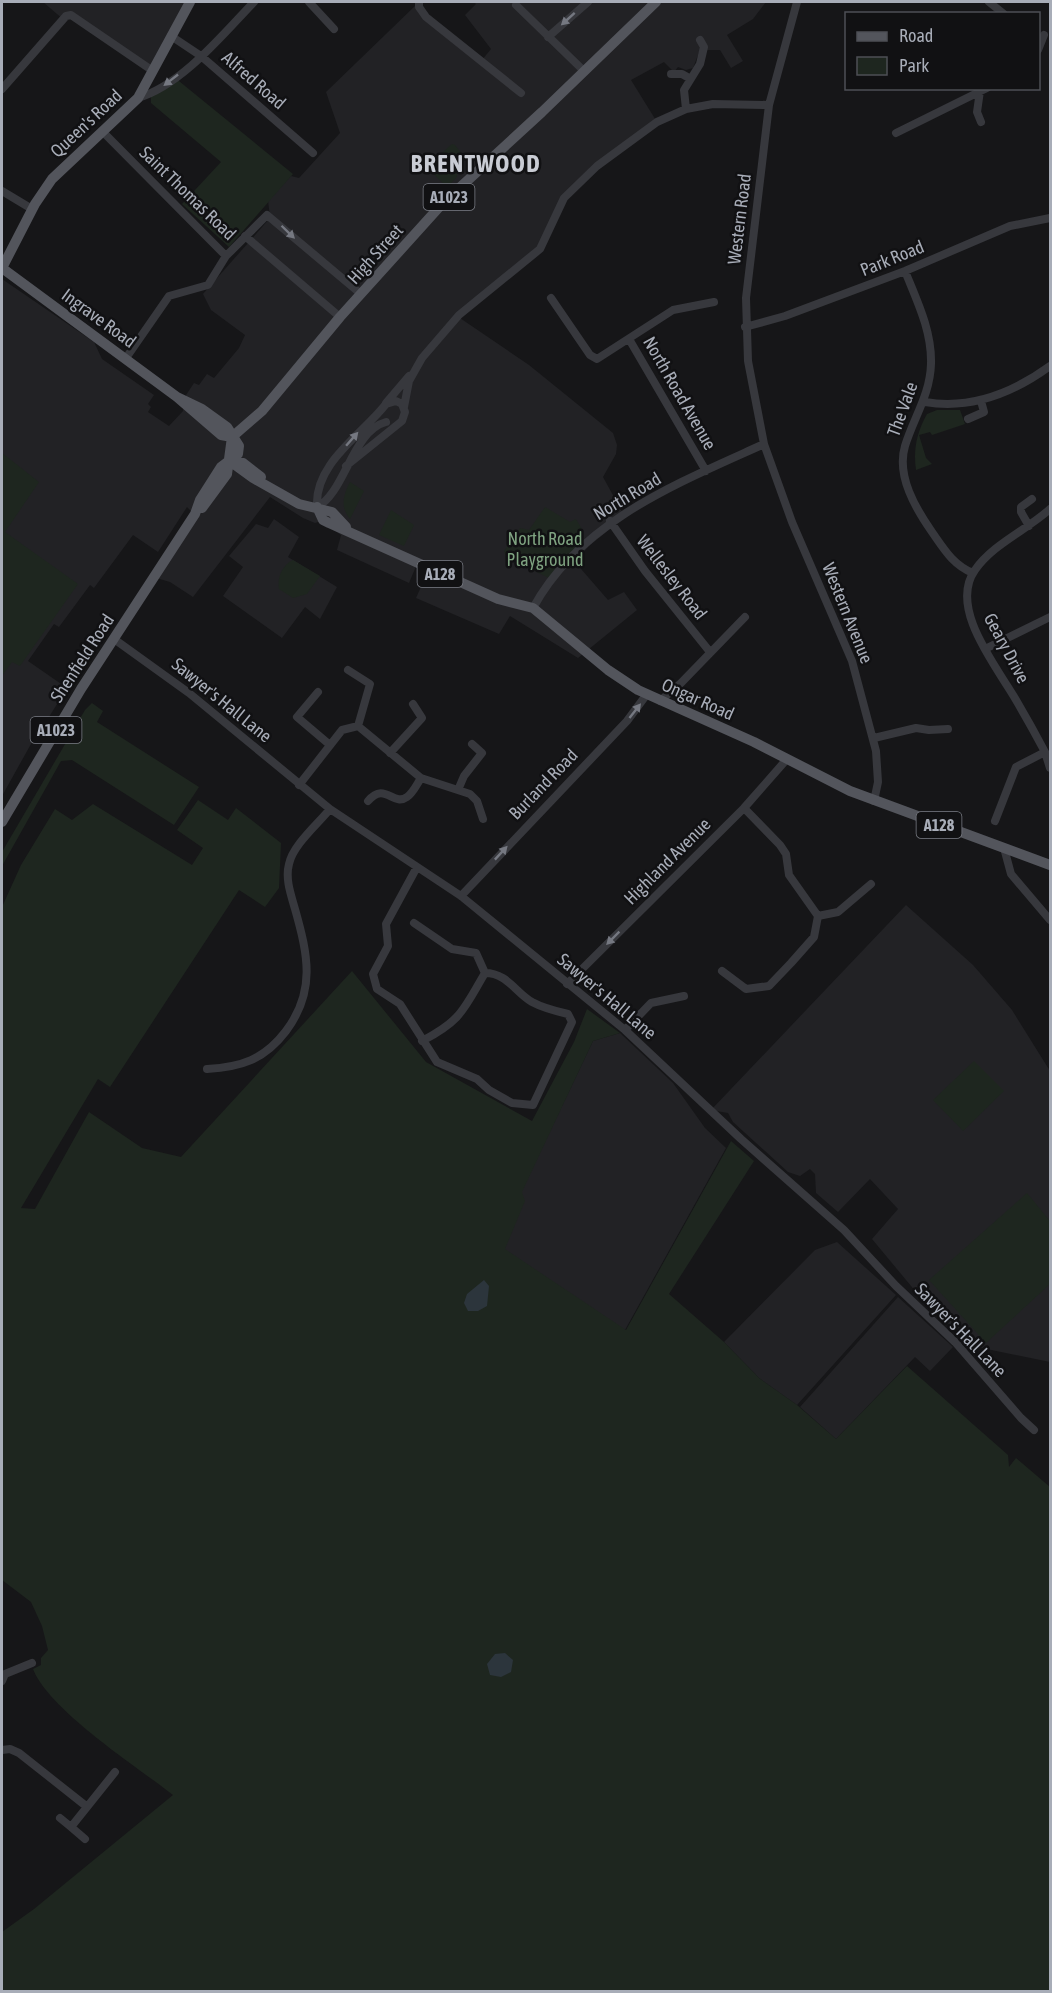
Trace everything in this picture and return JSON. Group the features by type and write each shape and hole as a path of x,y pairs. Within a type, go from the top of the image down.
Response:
{"main road":[{"name":"Queen's Road","path":"2,268 32,209 62,168 138,98 190,2"},
{"name":"High Street","path":"232,437 262,411 340,317 452,194 656,2"},
{"name":"Ingrave Road","path":"2,268 126,358 177,397 221,435 232,437"},
{"path":"232,437 229,452 235,465"},
{"name":"Ongar Road","path":"235,465 245,464 265,482 299,504 317,507 323,520 498,599 533,608 608,670 660,701 718,725 874,801 1050,865"},
{"name":"Shenfield Road","path":"2,822 114,639 195,514 235,465"},
{"name":"Shenfield Road","path":"195,514 200,500 221,467 235,465"}],"street":[{"path":"138,98 159,89 201,56 254,2"},
{"path":"309,2 334,28"},
{"path":"419,2 419,7 426,16 521,93"},
{"path":"548,38 588,2"},
{"name":"Western Road","path":"764,444 750,377 746,298 769,105 797,2"},
{"path":"989,2 1002,12"},
{"path":"516,4 584,71"},
{"path":"3,86 66,16 71,15 153,71"},
{"name":"Alfred Road","path":"171,36 201,56 313,153"},
{"path":"686,109 684,90 689,78 700,64 704,47 700,40"},
{"path":"671,74 682,74 689,78"},
{"path":"981,122 976,112 984,90"},
{"path":"896,133 984,90"},
{"path":"396,424 386,423 374,430 346,466 329,501 317,507 317,495 335,460 384,406 459,315 540,249 546,240 555,214 573,186 657,122 686,109 713,104 769,105"},
{"name":"Saint Thomas Road","path":"102,131 226,255 262,217 270,215 361,294"},
{"path":"2,191 32,209"},
{"name":"Park Road","path":"746,327 785,316 905,272 1010,226 1050,218"},
{"path":"245,236 340,317"},
{"path":"126,358 169,296 204,287 226,255"},
{"name":"The Vale","path":"905,272 929,333 931,373 925,402 904,448 903,460 908,488 916,507 954,562 973,573"},
{"name":"North Road Avenue","path":"551,298 592,358 597,359 629,339 706,471"},
{"path":"629,339 676,309 714,302"},
{"path":"346,466 404,418 409,381 416,366"},
{"path":"925,402 954,405 981,401 1021,385 1050,366"},
{"path":"384,406 396,401 404,407"},
{"path":"968,419 984,412 981,401"},
{"path":"384,406 382,416 386,423"},
{"name":"North Road","path":"533,608 563,565 610,521 764,444"},
{"name":"Western Avenue","path":"764,444 792,522 849,651 874,738 879,776 874,801"},
{"path":"1029,526 1020,512 1021,507 1032,499"},
{"path":"973,573 989,555 1050,509"},
{"name":"Wellesley Road","path":"610,521 645,572 710,652"},
{"name":"Geary Drive","path":"973,573 968,589 968,609 985,649 1045,752 1050,768"},
{"path":"660,701 681,683 745,617"},
{"path":"985,649 1050,617"},
{"name":"Sawyer's Hall Lane","path":"114,639 189,693 330,810 462,896 625,1030 741,1139 844,1230 896,1286 955,1342 1021,1418 1035,1430"},
{"path":"348,670 370,684 358,726"},
{"path":"318,692 297,717 330,745"},
{"name":"Burland Road","path":"462,896 627,721 647,694"},
{"path":"390,753 422,718 413,704"},
{"path":"299,785 342,730 358,726"},
{"path":"358,726 421,778 470,794 477,801 483,819"},
{"path":"874,738 916,728 948,729"},
{"path":"458,790 464,776 482,753 472,744"},
{"path":"994,821 1016,767 1045,752"},
{"name":"Highland Avenue","path":"567,984 744,808 787,759"},
{"path":"368,801 378,793 385,793 397,800 408,797 421,778"},
{"path":"722,971 746,989 769,986 814,938 818,916 789,875 786,854 780,845 744,808"},
{"path":"207,1069 237,1067 257,1058 281,1037 302,1007 307,983 305,949 288,886 289,865 294,854 330,810"},
{"path":"1004,848 1011,874 1050,920"},
{"path":"417,867 386,924 388,946 373,974 377,989 400,1004 422,1041 438,1062 477,1079 489,1090 512,1103 533,1105 572,1022 568,1014 530,1001 506,978 495,973 485,973"},
{"path":"818,916 838,912 871,884"},
{"path":"414,923 452,949 476,953 485,973"},
{"path":"422,1041 450,1026 462,1013 485,973"},
{"path":"625,1030 651,1003 684,996"},
{"path":"2,1681 5,1674 32,1663"},
{"path":"19,1669 28,1676"},
{"path":"2,1750 10,1749 18,1753 86,1806"},
{"path":"71,1827 115,1772"},
{"path":"60,1818 85,1839"}],"shaded area":[{"path":"43,2 191,2 153,71 71,15 64,20"},
{"path":"474,2 766,2 753,19 727,35 743,61 731,68 720,50 700,50 693,68 686,70 678,67 674,72 664,62 631,80 657,122 618,150 566,198 546,240 457,316 529,365 613,433 617,445 616,454 603,477 625,517 589,546 575,562 608,600 624,592 637,610 578,658 510,616 499,634 416,598 429,569 417,564 409,583 337,550 341,535 321,521 315,523 303,518 270,497 193,597 170,582 153,577 194,514 187,507 158,552 133,535 94,588 90,585 59,627 54,624 28,661 67,688 44,725 41,726 2,796 2,279 94,342 102,359 154,395 148,404 151,407 148,412 169,426 183,411 186,395 194,383 199,385 207,374 214,378 239,348 245,335 211,310 203,294 270,218 268,200 291,176 299,178 340,133 326,92 417,4 447,33 482,60 491,49 465,15 476,4"},
{"path":"274,519 299,537 288,557 337,587 320,619 305,607 282,638 223,596 243,567 229,556 256,524 268,528"},
{"path":"906,905 973,965 1012,1010 1050,1071 1050,1362 972,1346 921,1298 872,1239 898,1209 870,1179 838,1212 816,1193 815,1174 810,1169 800,1176 788,1172 733,1122 728,1113 711,1110"},
{"path":"620,1033 673,1083 705,1128 726,1148 620,1339 490,1257 593,1041"},
{"path":"837,1242 896,1295 797,1405 759,1378 724,1342 815,1250"},
{"path":"484,1280 489,1286 487,1306 478,1311 468,1311 464,1303 467,1294"},
{"path":"898,1297 953,1347 930,1371 915,1357 836,1439 800,1407"},
{"path":"505,1653 513,1660 511,1672 501,1677 490,1675 487,1664 495,1654"}],"green space":[{"path":"174,77 293,174 229,247 182,204 221,162 151,103 151,94"},
{"path":"452,144 455,145 470,164 464,157 456,165 457,177 447,187 426,167"},
{"path":"937,410 960,410 965,424 932,435 930,432 919,435 926,458 932,464 916,470 916,448 917,441 921,427 927,414"},
{"path":"2,453 39,482 5,532 78,584 20,666 12,662 2,676"},
{"path":"350,482 364,491 350,519 345,510 344,501"},
{"name":"North Road Playground","path":"545,507 570,522 576,519 583,531 583,543 551,579 506,557 504,551 520,528 529,530"},
{"path":"391,510 414,525 404,546 379,535"},
{"path":"293,560 320,576 307,594 293,598 279,589 279,585 283,568"},
{"path":"92,703 103,711 97,722 199,787 174,825 72,760 61,761 2,866 2,852 85,710"},
{"path":"198,800 228,820 236,808 281,843 279,888 265,907 239,890 110,1087 98,1079 21,1208 35,1209 89,1112 142,1148 181,1157 352,971 426,1062 532,1121 574,1042 587,1009 620,1033 593,1041 522,1192 525,1201 505,1249 626,1330 731,1141 754,1161 669,1294 724,1342 759,1378 797,1405 836,1439 907,1366 1008,1455 1009,1467 1016,1458 1050,1487 1050,1991 2,1991 2,1932 34,1909 173,1795 95,1736 56,1702 42,1685 33,1669 41,1665 41,1658 48,1650 42,1626 31,1602 2,1580 2,907 21,865 55,809 72,820 93,804 192,865 203,848 177,830"},
{"path":"974,1061 1004,1091 963,1131 933,1100"},
{"path":"1027,1193 1050,1221 1050,1284 986,1343 929,1280"}],"district":[{"name":"BRENTWOOD","path":"476,163"}]}
